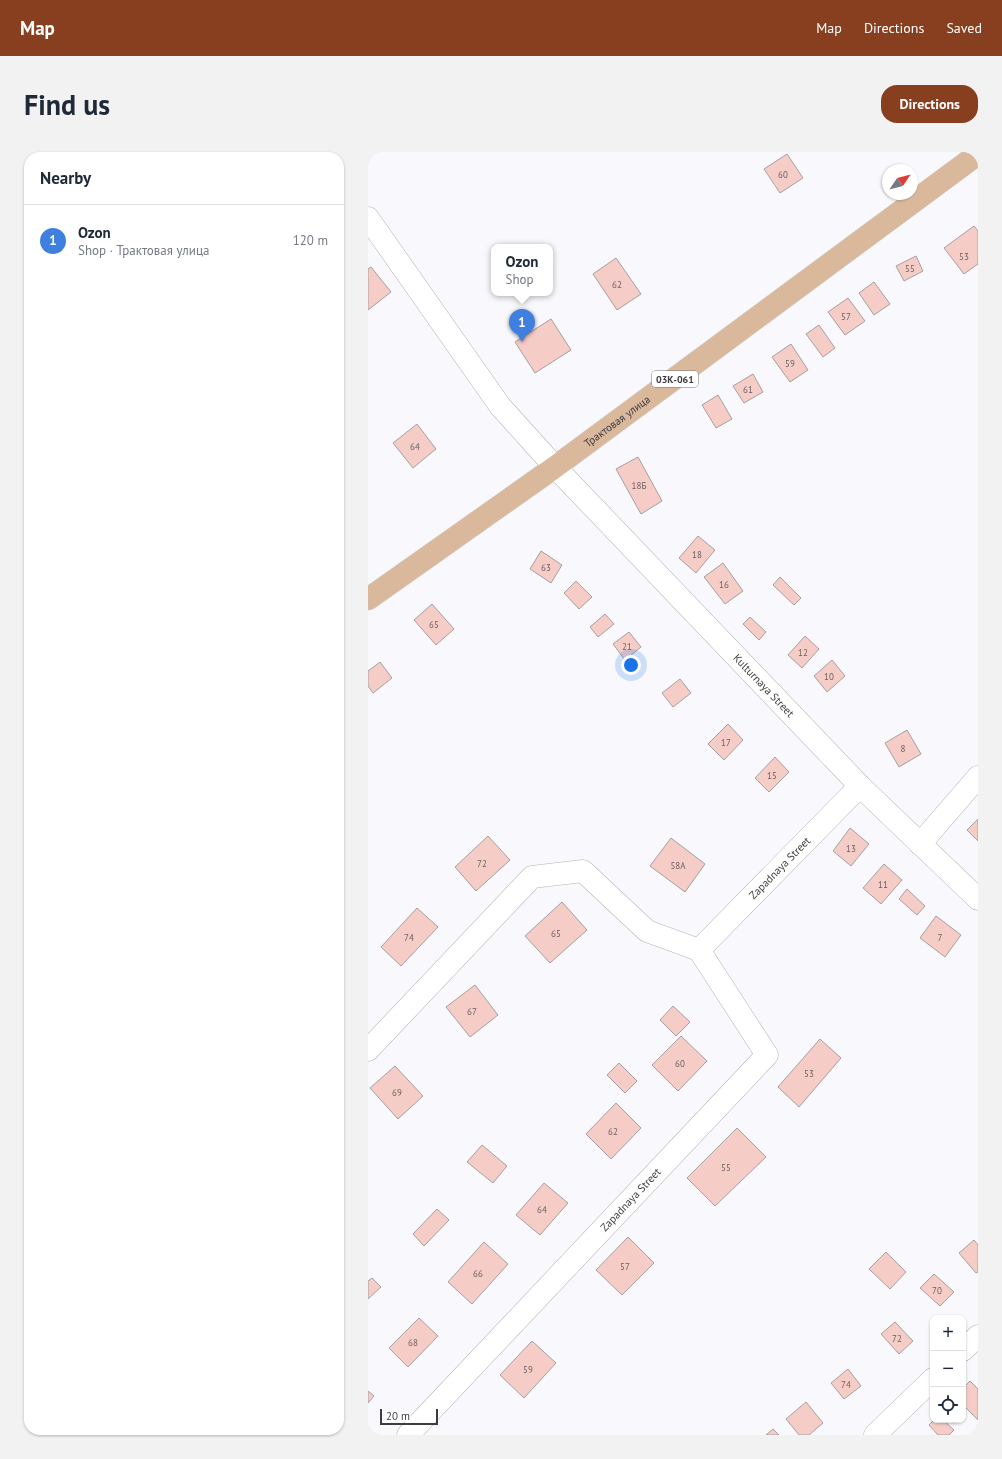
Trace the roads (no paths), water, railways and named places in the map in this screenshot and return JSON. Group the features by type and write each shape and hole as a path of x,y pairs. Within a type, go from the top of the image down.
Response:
{"main road":[{"name":"Трактовая улица","path":"368,599 555,467 978,154"}],"street":[{"name":"Kulturnaya Street","path":"368,218 500,406 555,467 860,786 978,899"},
{"path":"920,844 978,777"},
{"name":"Zapadnaya Street","path":"408,1435 767,1055 698,950 860,786"},
{"path":"368,1050 532,877 583,871 647,931 698,950"},
{"path":"966,1347 978,1336"},
{"path":"875,1435 930,1382"}],"place":[{"name":"Ozon","path":"522,342"}]}
